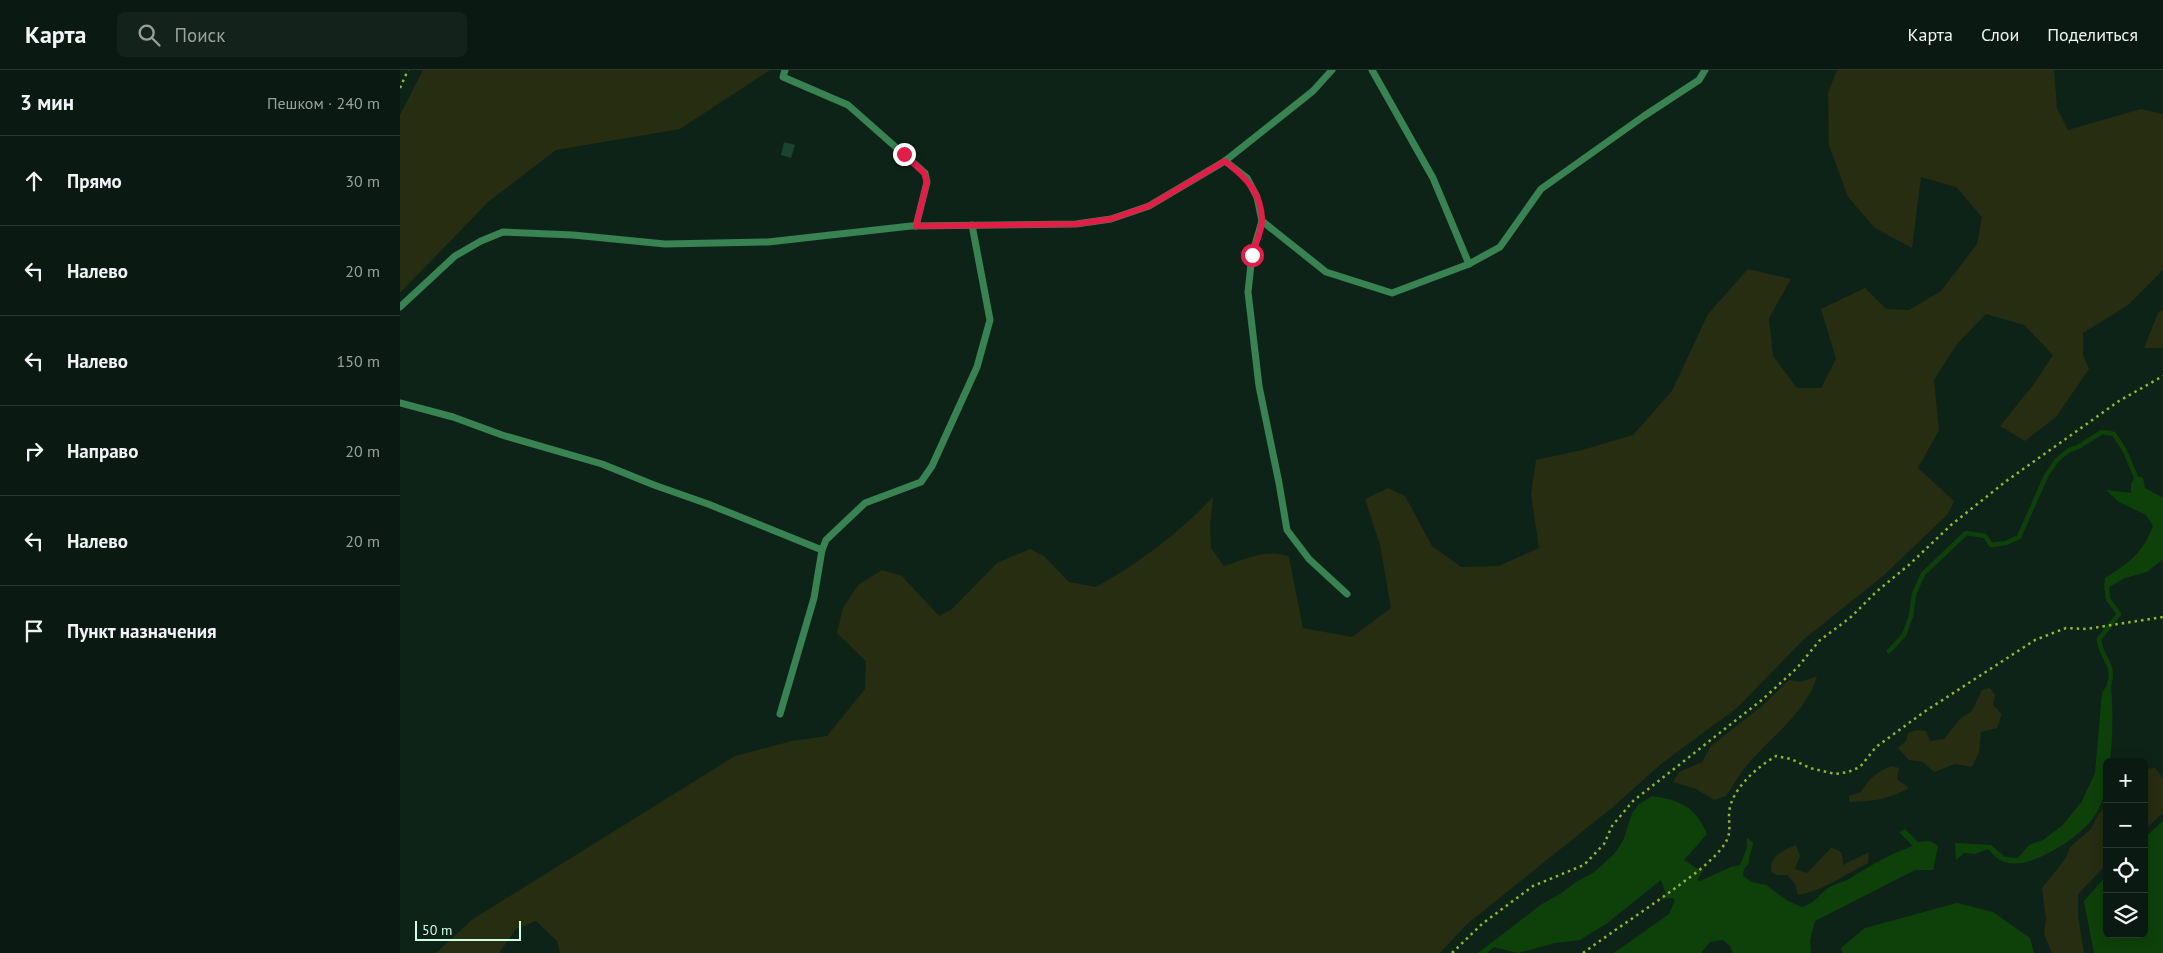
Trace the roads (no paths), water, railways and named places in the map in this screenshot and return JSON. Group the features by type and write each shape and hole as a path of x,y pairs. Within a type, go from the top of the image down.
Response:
{"lane":[{"path":"785,70 783,77 848,104 924,173 927,182 916,226"},
{"path":"400,307 455,256 481,241 503,232 573,235 665,244 768,242 916,226 1076,224 1111,219 1149,206 1225,161 1313,91 1332,70"},
{"path":"1372,70 1433,178 1469,264"},
{"path":"1262,221 1326,272 1392,293 1469,264 1500,247 1542,189 1644,116 1699,80 1705,70"},
{"path":"1225,161 1246,178 1257,198 1262,221 1252,255 1248,292 1259,386 1287,530 1309,559 1348,594"},
{"path":"780,714 814,598 822,550 826,540 865,503 921,482 936,457 977,367 990,320 972,226"},
{"path":"400,403 453,417 502,435 602,464 822,550"}],"waterway":[{"path":"1889,651 1904,635 1911,616 1914,594 1923,574 1966,533 1985,536 1991,545 2006,543 2019,537 2046,476 2057,460 2069,450 2078,447 2102,432 2114,434 2125,451 2135,475"},
{"path":"2107,588 2108,599 2119,614 2099,639 2100,646 2111,671 2109,685"}]}
